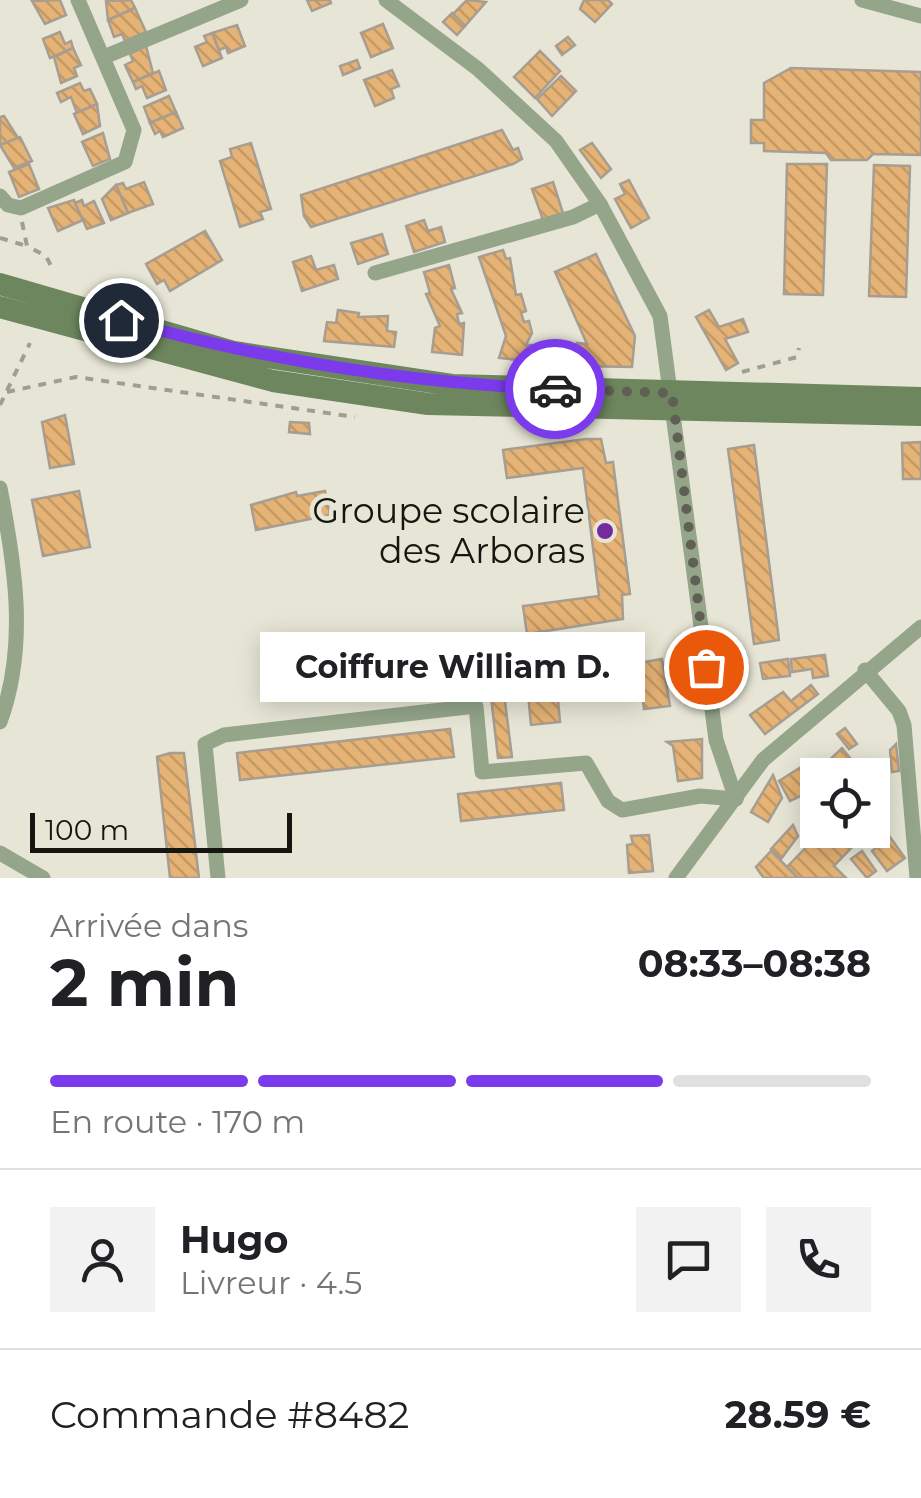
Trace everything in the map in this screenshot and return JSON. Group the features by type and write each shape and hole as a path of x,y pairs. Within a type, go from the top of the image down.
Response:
{"main road":[{"path":"0,284 234,352 452,385 921,415"},
{"path":"0,307 186,360 368,397 485,407 921,398"}],"street":[{"path":"0,196 8,205 21,208 125,162 134,130 78,0"},
{"path":"104,57 241,0"},
{"path":"386,0 517,103 556,141 600,204 660,316 716,740 736,798"},
{"path":"862,0 921,16"},
{"path":"375,272 573,217 600,204"},
{"path":"0,488 18,576 8,701 0,722"},
{"path":"676,878 763,760 865,670 921,628"},
{"path":"865,670 899,711 904,725 917,878"},
{"path":"218,878 205,744 224,735 476,706 482,772 586,763 608,800 622,810 700,796 736,798"},
{"path":"0,854 43,878"}],"path":[{"path":"21,208 27,246"},
{"path":"0,238 46,256 52,268"},
{"path":"0,405 30,343"},
{"path":"726,375 797,357 800,348"},
{"path":"7,392 76,377 355,417"}],"building":[{"path":"60,0 66,15 45,24 32,1"},
{"path":"131,0 135,8 108,20 106,1"},
{"path":"307,0 330,0 331,3 312,11"},
{"path":"467,0 486,2 465,26 453,14"},
{"path":"584,0 608,0 612,4 595,22 580,9"},
{"path":"135,8 146,32 125,41 122,34 114,37 108,20"},
{"path":"452,13 465,26 457,35 443,22"},
{"path":"383,24 393,48 371,57 361,33"},
{"path":"237,25 245,46 228,53 226,47 219,50 212,33"},
{"path":"60,32 65,44 71,41 73,48 50,58 43,39"},
{"path":"212,33 222,58 203,66 195,47 207,42 204,36"},
{"path":"568,37 575,45 562,55 556,46"},
{"path":"146,46 153,73 133,82 125,65 133,61 130,54"},
{"path":"73,48 81,65 74,68 77,76 61,83 54,57"},
{"path":"540,51 560,71 535,98 514,77"},
{"path":"357,60 360,68 343,75 340,66"},
{"path":"791,68 921,72 921,155 873,154 867,160 831,160 826,153 764,151 764,143 751,143 751,120 764,120 764,83"},
{"path":"392,70 399,86 391,89 394,98 375,106 364,80"},
{"path":"159,71 166,90 147,98 142,86 136,89 133,82"},
{"path":"561,76 576,91 552,116 537,99"},
{"path":"80,83 84,91 90,89 97,104 77,113 71,97 61,102 57,93"},
{"path":"169,96 176,112 150,123 144,107"},
{"path":"97,104 100,126 83,134 74,114"},
{"path":"176,112 183,128 163,137 160,131 155,134 150,123"},
{"path":"4,116 18,138 0,145 0,117"},
{"path":"502,130 522,159 513,164 311,227 304,216 301,195"},
{"path":"103,133 110,159 93,166 82,142"},
{"path":"20,137 32,161 14,168 0,145"},
{"path":"251,143 271,209 260,212 263,219 240,227 220,161 232,157 230,149"},
{"path":"592,143 611,169 601,178 580,150"},
{"path":"29,164 39,189 19,197 9,172"},
{"path":"787,164 827,164 823,295 784,294"},
{"path":"874,165 910,166 906,297 869,296"},
{"path":"629,180 649,218 631,228 615,199 625,194 620,184"},
{"path":"144,182 153,204 128,213 116,185 123,183 126,189"},
{"path":"553,182 563,213 543,220 532,189"},
{"path":"116,185 128,213 111,220 102,199"},
{"path":"74,200 83,220 58,231 48,208"},
{"path":"82,200 84,206 94,201 104,223 87,229 75,203"},
{"path":"424,220 428,231 441,227 445,242 414,252 406,226"},
{"path":"205,231 222,260 170,291 164,280 157,284 146,264"},
{"path":"382,234 388,254 358,264 351,243"},
{"path":"503,250 506,259 510,258 516,295 521,294 526,311 521,313 524,322 529,321 532,333 526,345 531,345 529,361 499,358 506,336 479,257"},
{"path":"596,254 635,336 632,367 577,366 577,343 587,344 555,272"},
{"path":"311,256 316,270 334,265 338,279 302,291 293,262"},
{"path":"449,265 455,288 451,289 462,313 457,314 459,324 464,323 462,355 432,352 435,328 440,326 426,294 430,293 424,272"},
{"path":"338,310 359,313 358,317 388,316 387,331 396,332 394,347 324,341 327,322 336,323"},
{"path":"709,310 719,327 743,319 748,332 725,339 738,363 726,370 696,317"},
{"path":"65,415 74,464 50,468 42,422"},
{"path":"290,422 309,423 310,434 289,432"},
{"path":"601,439 606,463 613,462 630,594 622,595 623,619 527,634 523,606 599,596 583,468 507,478 503,450"},
{"path":"921,442 921,479 903,479 902,443"},
{"path":"754,445 779,640 754,644 728,449"},
{"path":"79,491 90,547 43,556 32,500"},
{"path":"325,491 330,515 256,530 251,505 296,492 297,496"},
{"path":"492,647 494,665 419,675 416,657"},
{"path":"825,655 828,676 813,678 812,669 792,672 791,659"},
{"path":"662,659 670,706 644,709 638,663"},
{"path":"788,659 790,676 763,679 760,663"},
{"path":"488,670 489,683 413,693 412,680"},
{"path":"548,681 551,701 558,700 560,722 531,725 527,683"},
{"path":"811,685 818,694 765,734 750,715 783,692 791,701"},
{"path":"503,686 512,757 498,758 490,688"},
{"path":"845,728 857,744 849,749 837,734"},
{"path":"450,729 454,757 240,780 237,753"},
{"path":"702,739 702,778 678,781 673,746 667,742"},
{"path":"896,744 899,771 892,772 890,750"},
{"path":"842,748 850,758 832,758"},
{"path":"184,753 199,878 170,878 157,757"},
{"path":"800,768 800,796 790,801 779,781"},
{"path":"773,775 782,798 768,822 751,812"},
{"path":"561,783 564,810 461,821 458,794"},
{"path":"793,825 798,836 781,859 771,849"},
{"path":"649,835 653,871 629,873 627,845 633,844 631,836"},
{"path":"890,837 905,858 887,871 872,851 890,848"},
{"path":"805,848 851,848 834,866 846,878 798,878 787,867"},
{"path":"771,851 798,878 764,878 756,867"},
{"path":"862,851 876,871 867,878 851,859"}],"way so far":[{"path":"555,389 672,393 706,667"}],"place":[{"name":"Groupe scolaire des Arboras","path":"605,531"},
{"name":"Coiffure William D.","path":"706,667"}],"route":[{"path":"121,320 234,352 294,362 452,385 555,389"}]}
